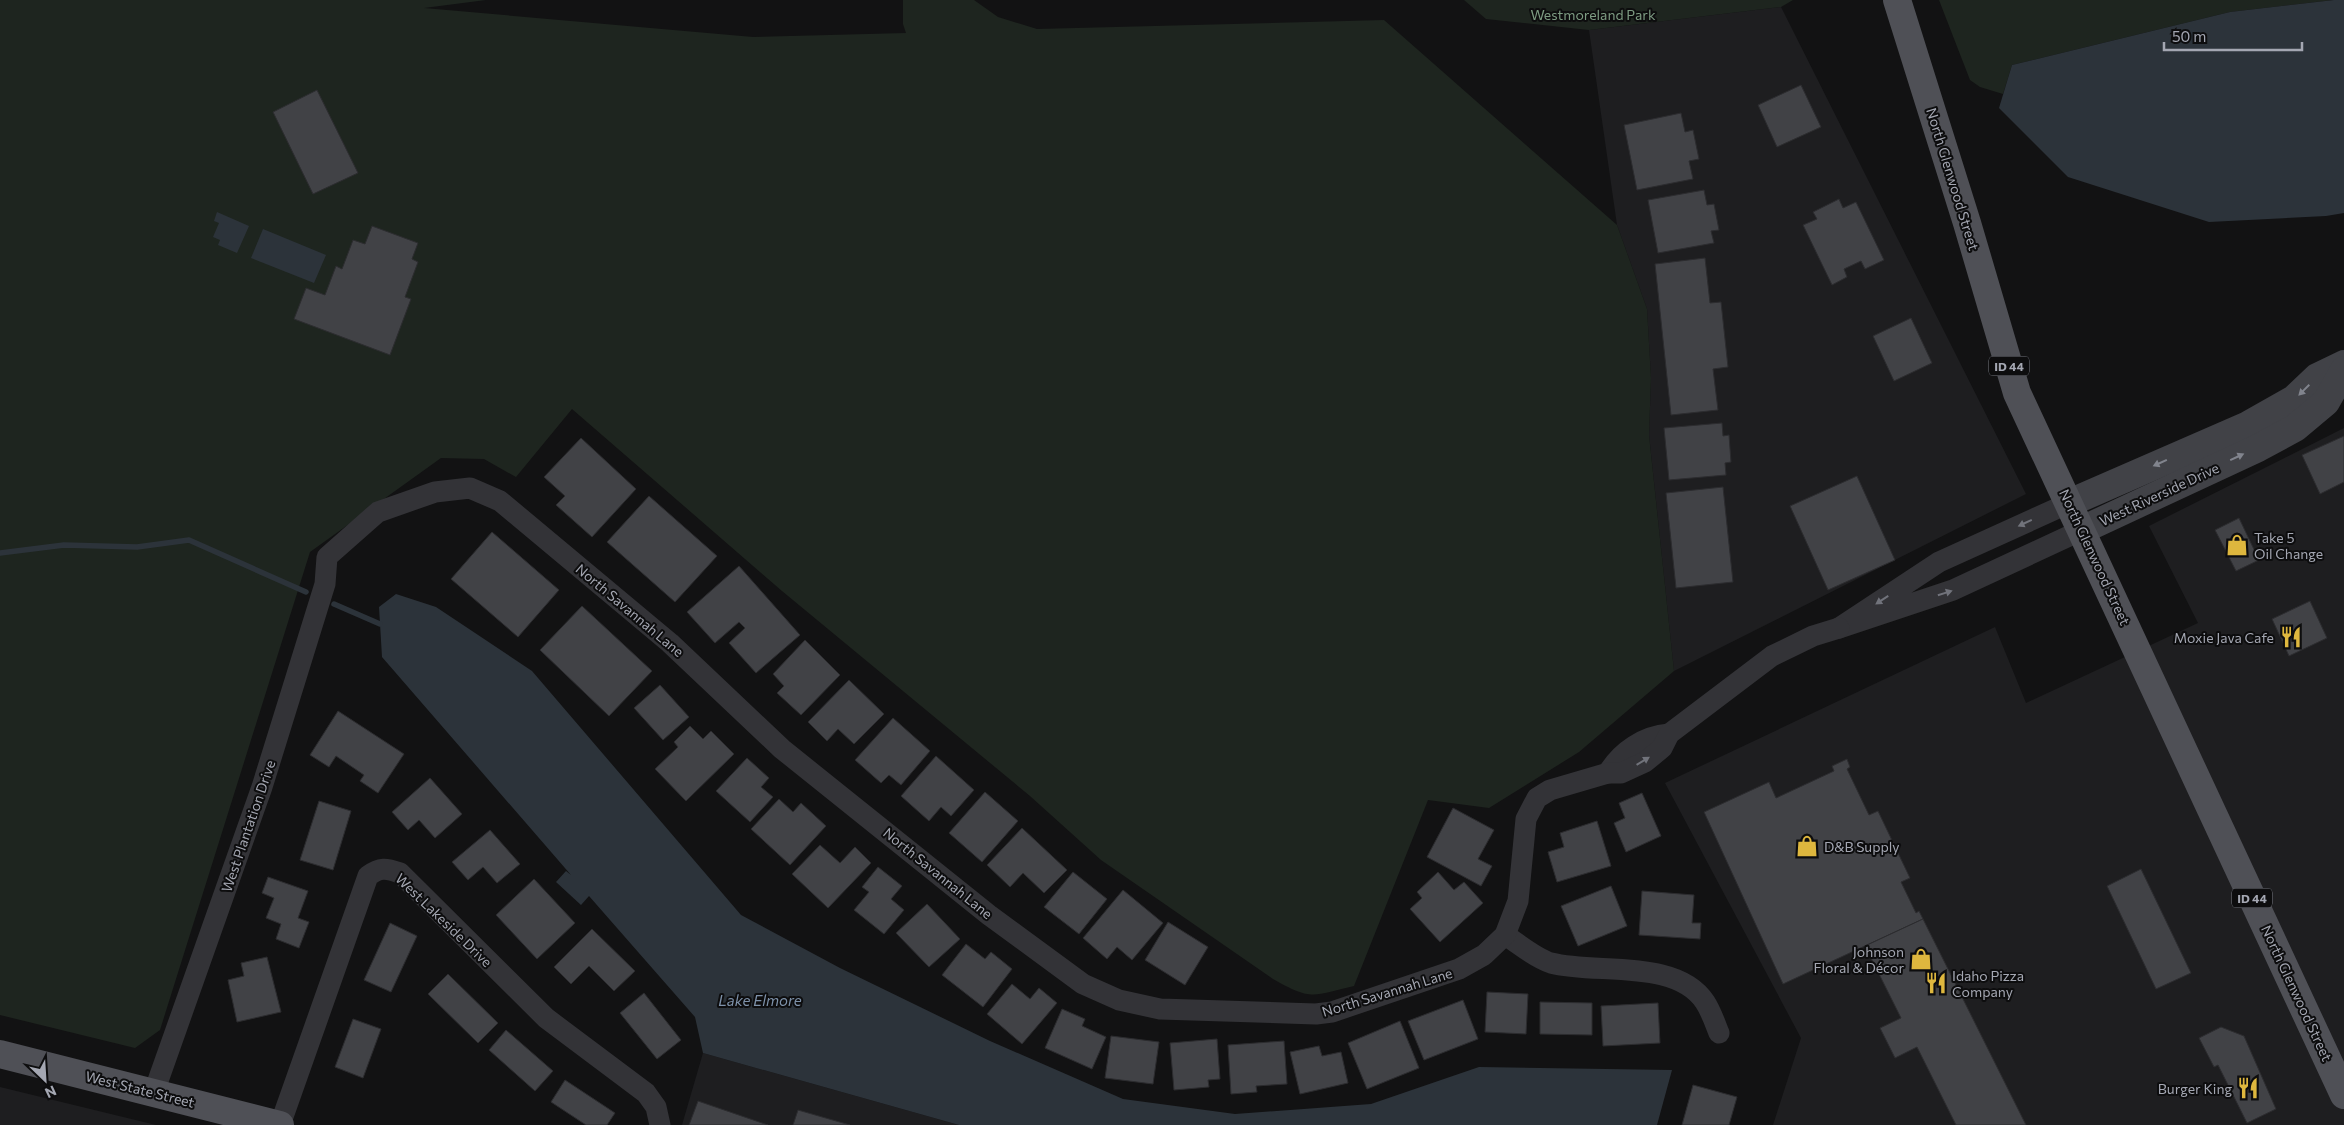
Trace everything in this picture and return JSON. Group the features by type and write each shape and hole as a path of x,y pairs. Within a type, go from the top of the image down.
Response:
{"main road":[{"name":"North Glenwood Street","path":"1898,0 2017,393 2344,1095"},
{"name":"West State Street","path":"0,1054 280,1125"}],"street":[{"name":"West Riverside Drive","path":"1839,628 1939,562 2069,502 2248,425 2294,399 2317,376 2344,364"},
{"name":"West Riverside Drive","path":"1537,798 1550,790 1608,773 1621,773 1645,762 1662,748 1669,734 1772,656 1813,636 1953,590 2258,448 2295,428 2326,402 2344,370"},
{"name":"North Savannah Lane","path":"327,557 378,512 435,492 470,488 500,502 670,643 798,761 989,915 1084,984 1118,1000 1160,1009 1300,1015 1332,1012 1459,969 1484,955 1505,935 1518,901 1526,819 1537,798"},
{"name":"West Plantation Drive","path":"154,1092 262,787 325,584 327,557"},
{"name":"West Lakeside Drive","path":"280,1125 368,876 385,867 400,873 546,1018 646,1093 656,1107 660,1125"},
{"path":"1505,935 1548,962 1567,967 1660,973 1681,981 1704,1001 1719,1033"}],"shaded area":[{"path":"1781,7 2026,494 1674,671 1649,435 1651,378 1647,309 1617,225 1589,30"},
{"path":"2344,428 2344,1125 1773,1125 1801,1038 1665,783 1995,627 2026,703 2198,623 2149,526"},
{"path":"703,1053 959,1125 682,1125"},
{"path":"0,1087 156,1125 0,1125"}],"green space":[{"path":"0,0 486,0 424,8 753,37 906,33 903,24 903,0 974,0 998,17 1037,29 1384,20 1617,225 1647,309 1651,378 1649,435 1674,671 1579,752 1489,808 1428,800 1354,986 1320,994 1305,994 1273,979 1101,860 1030,796 782,591 572,409 516,477 484,459 441,458 310,552 160,1030 135,1048 0,1015"},
{"name":"Westmoreland Park","path":"1464,0 1793,0 1781,7 1589,30 1486,19"},
{"path":"1939,0 2334,0 2230,12 2012,65 2003,94 1980,87 1970,80"}],"water":[{"path":"2344,0 2344,213 2326,216 2209,222 2068,177 1999,108 2012,65 2230,12"},
{"path":"217,212 249,226 237,253 218,245 220,240 213,237 219,223 214,221"},
{"path":"263,229 326,255 314,283 251,258"},
{"name":"Lake Elmore","path":"396,594 436,607 532,671 741,915 840,968 990,1041 1123,1099 1235,1114 1371,1104 1479,1067 1672,1070 1657,1125 959,1125 703,1053 695,1017 589,896 581,905 556,882 566,871 571,875 382,657 379,607"}],"building":[{"path":"1801,85 1821,127 1777,147 1758,105"},
{"path":"317,90 358,173 313,194 273,112"},
{"path":"1681,113 1685,132 1693,130 1699,159 1689,161 1693,179 1637,190 1624,125"},
{"path":"1704,190 1707,205 1714,204 1719,230 1711,231 1714,243 1658,253 1648,200"},
{"path":"1839,199 1843,208 1856,202 1884,260 1865,269 1861,261 1844,269 1847,277 1832,285 1803,225 1817,219 1813,212"},
{"path":"372,226 418,243 412,259 418,262 405,297 411,299 390,355 294,319 306,288 325,295 336,266 342,269 353,240 365,244"},
{"path":"1705,258 1710,303 1721,302 1728,367 1713,369 1718,410 1671,415 1655,264"},
{"path":"1911,318 1932,363 1894,381 1873,336"},
{"path":"1722,423 1723,436 1729,435 1731,462 1725,463 1726,475 1669,480 1664,428"},
{"path":"2344,436 2344,482 2320,494 2302,455"},
{"path":"581,438 636,489 592,537 556,505 565,496 544,477"},
{"path":"1857,476 1895,560 1828,590 1790,506"},
{"path":"1723,487 1733,582 1676,588 1666,493"},
{"path":"649,496 717,556 675,602 607,542"},
{"name":"Take 5 Oil Change","path":"2239,518 2259,560 2236,571 2215,530"},
{"path":"492,532 559,590 518,637 451,579"},
{"path":"739,566 800,635 756,673 729,643 745,628 739,622 715,643 687,612"},
{"path":"2310,601 2327,638 2289,656 2272,619"},
{"path":"582,606 652,671 609,716 540,650"},
{"path":"805,640 840,675 801,715 777,693 784,686 773,674"},
{"path":"849,680 884,714 854,744 838,729 827,741 808,722"},
{"path":"660,685 689,717 663,740 634,708"},
{"path":"338,711 404,754 378,793 360,781 364,775 336,756 329,767 310,755"},
{"path":"893,718 930,751 901,785 889,775 881,783 855,760"},
{"path":"690,726 703,739 711,731 734,754 686,801 655,769 678,747 674,742"},
{"path":"936,756 974,790 951,816 941,807 929,821 901,796"},
{"path":"747,758 769,778 761,787 773,797 750,822 716,791"},
{"name":"D&B Supply","path":"1847,759 1850,767 1847,769 1869,815 1878,811 1910,878 1901,882 1916,913 1919,911 1923,919 1783,984 1704,812 1769,782 1776,798 1834,771 1832,766"},
{"path":"430,778 462,814 435,838 419,820 408,830 392,812"},
{"path":"985,792 1018,821 982,862 949,833"},
{"path":"1642,793 1661,836 1626,852 1614,823 1625,818 1619,803"},
{"path":"779,799 793,812 801,803 826,826 790,865 751,829"},
{"path":"319,801 351,811 333,870 300,860"},
{"path":"1453,808 1494,830 1478,859 1492,866 1481,886 1427,857"},
{"path":"1597,821 1611,866 1557,882 1548,852 1564,847 1560,833"},
{"path":"1022,828 1067,870 1044,893 1023,873 1010,887 987,865"},
{"path":"490,830 520,864 497,883 483,867 468,880 452,862"},
{"path":"820,845 840,863 855,847 871,863 828,908 792,874"},
{"path":"878,867 902,886 891,899 904,910 884,934 854,910 869,892 862,887"},
{"path":"2141,869 2191,973 2156,989 2107,886"},
{"path":"1073,872 1107,899 1079,934 1044,907"},
{"path":"1438,872 1454,890 1464,882 1483,903 1440,942 1410,909 1422,898 1417,892"},
{"path":"268,877 308,891 298,918 309,922 299,948 276,939 281,924 266,918 274,898 262,893"},
{"path":"534,879 575,923 537,959 496,915"},
{"path":"1611,886 1627,926 1578,946 1561,906"},
{"path":"1123,890 1163,923 1132,960 1117,947 1107,959 1083,938"},
{"path":"1642,891 1694,895 1692,923 1701,923 1700,939 1639,935"},
{"path":"927,904 960,939 929,967 896,933"},
{"path":"1923,919 2026,1125 1956,1125 1917,1047 1895,1058 1880,1028 1901,1018 1865,946"},
{"path":"1168,922 1208,947 1185,985 1145,960"},
{"path":"390,923 417,936 391,992 364,980"},
{"path":"592,929 635,971 614,991 589,966 571,984 554,967"},
{"path":"966,944 985,959 991,952 1012,969 983,1007 942,975"},
{"path":"267,957 281,1012 237,1022 228,980 244,976 241,963"},
{"path":"448,974 498,1023 478,1043 428,994"},
{"path":"1012,984 1030,999 1039,988 1057,1003 1022,1044 987,1014"},
{"path":"1487,992 1528,994 1526,1034 1485,1032"},
{"path":"644,993 681,1040 657,1059 620,1013"},
{"path":"1463,1000 1478,1039 1424,1060 1408,1021"},
{"path":"1540,1002 1592,1003 1592,1035 1540,1034"},
{"path":"1658,1003 1660,1043 1603,1046 1601,1006"},
{"path":"1062,1009 1085,1019 1082,1026 1106,1037 1092,1069 1045,1048"},
{"path":"353,1019 381,1029 363,1078 335,1067"},
{"path":"1400,1021 1419,1068 1367,1089 1348,1043"},
{"name":"Burger King","path":"2221,1027 2244,1036 2276,1109 2247,1123 2218,1065 2214,1067 2199,1038"},
{"path":"506,1030 553,1071 535,1091 489,1050"},
{"path":"1111,1036 1159,1042 1153,1084 1105,1078"},
{"path":"1217,1039 1220,1079 1208,1080 1209,1087 1174,1090 1170,1043"},
{"path":"1284,1041 1287,1084 1256,1086 1257,1092 1231,1094 1228,1045"},
{"path":"1319,1046 1322,1056 1341,1052 1348,1083 1300,1094 1290,1052"},
{"path":"565,1080 615,1113 607,1125 586,1125 551,1102"},
{"path":"1693,1085 1737,1097 1729,1125 1682,1125"},
{"path":"698,1101 768,1125 689,1125"},
{"path":"798,1110 850,1125 793,1125"}],"waterway":[{"path":"0,553 64,545 137,547 189,540 306,592"},
{"path":"334,604 380,624"}],"place":[{"name":"Take 5 Oil Change","path":"2237,545"},
{"name":"Moxie Java Cafe","path":"2291,637"},
{"name":"D&B Supply","path":"1807,846"},
{"name":"Johnson Floral & Décor","path":"1921,959"},
{"name":"Idaho Pizza Company","path":"1936,983"},
{"name":"Burger King","path":"2248,1088"}]}
